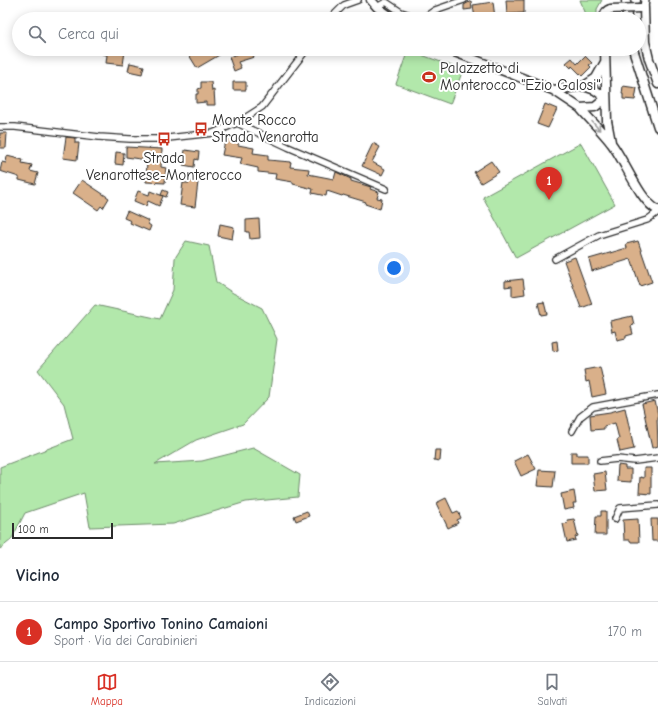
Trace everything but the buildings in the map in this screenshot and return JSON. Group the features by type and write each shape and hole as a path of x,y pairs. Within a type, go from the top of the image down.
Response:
{"main road":[{"path":"371,0 384,12"},
{"path":"626,0 626,12"},
{"path":"606,12 611,9 643,5"},
{"path":"646,46 658,84"},
{"path":"465,56 553,90 580,108 612,144 648,203 658,211"},
{"path":"605,56 607,121 612,144"},
{"path":"635,56 658,128"},
{"path":"553,90 584,86 596,78 605,61"},
{"path":"584,86 595,90 606,98"},
{"path":"580,108 595,107 606,98"}],"street":[{"path":"337,12 344,5 358,0"},
{"path":"432,12 464,0"},
{"path":"377,7 386,2 401,12"},
{"path":"0,127 15,127 99,137 130,139 159,139 213,133 237,123 262,107 302,56"},
{"path":"237,123 288,147 386,189"},
{"path":"555,259 599,234 646,220 658,211"},
{"path":"572,431 580,416 594,407 658,395"},
{"path":"600,460 617,459 635,461 658,458"},
{"path":"615,519 620,508 658,505"}],"green space":[{"path":"580,0 602,0 597,12 585,12"},
{"name":"Palazzetto di Monterocco \"Ezio Galosi\"","path":"406,56 424,56 463,70 450,104 396,84"},
{"path":"581,143 615,204 516,258 483,197"},
{"path":"186,241 209,246 216,282 233,293 262,308 277,339 269,397 243,424 196,440 155,464 202,461 253,448 300,475 298,497 246,502 173,524 90,527 84,493 25,513 11,540 0,549 0,467 73,439 64,404 38,370 95,305 160,319 173,290 175,258"}],"place":[{"name":"Palazzetto di Monterocco \"Ezio Galosi\"","path":"429,77"},
{"name":"Monte Rocco Strada Venarotta","path":"201,129"},
{"name":"Strada Venarottese-Monterocco","path":"164,139"},
{"name":"Campo Sportivo Tonino Camaioni","path":"549,200"}]}
